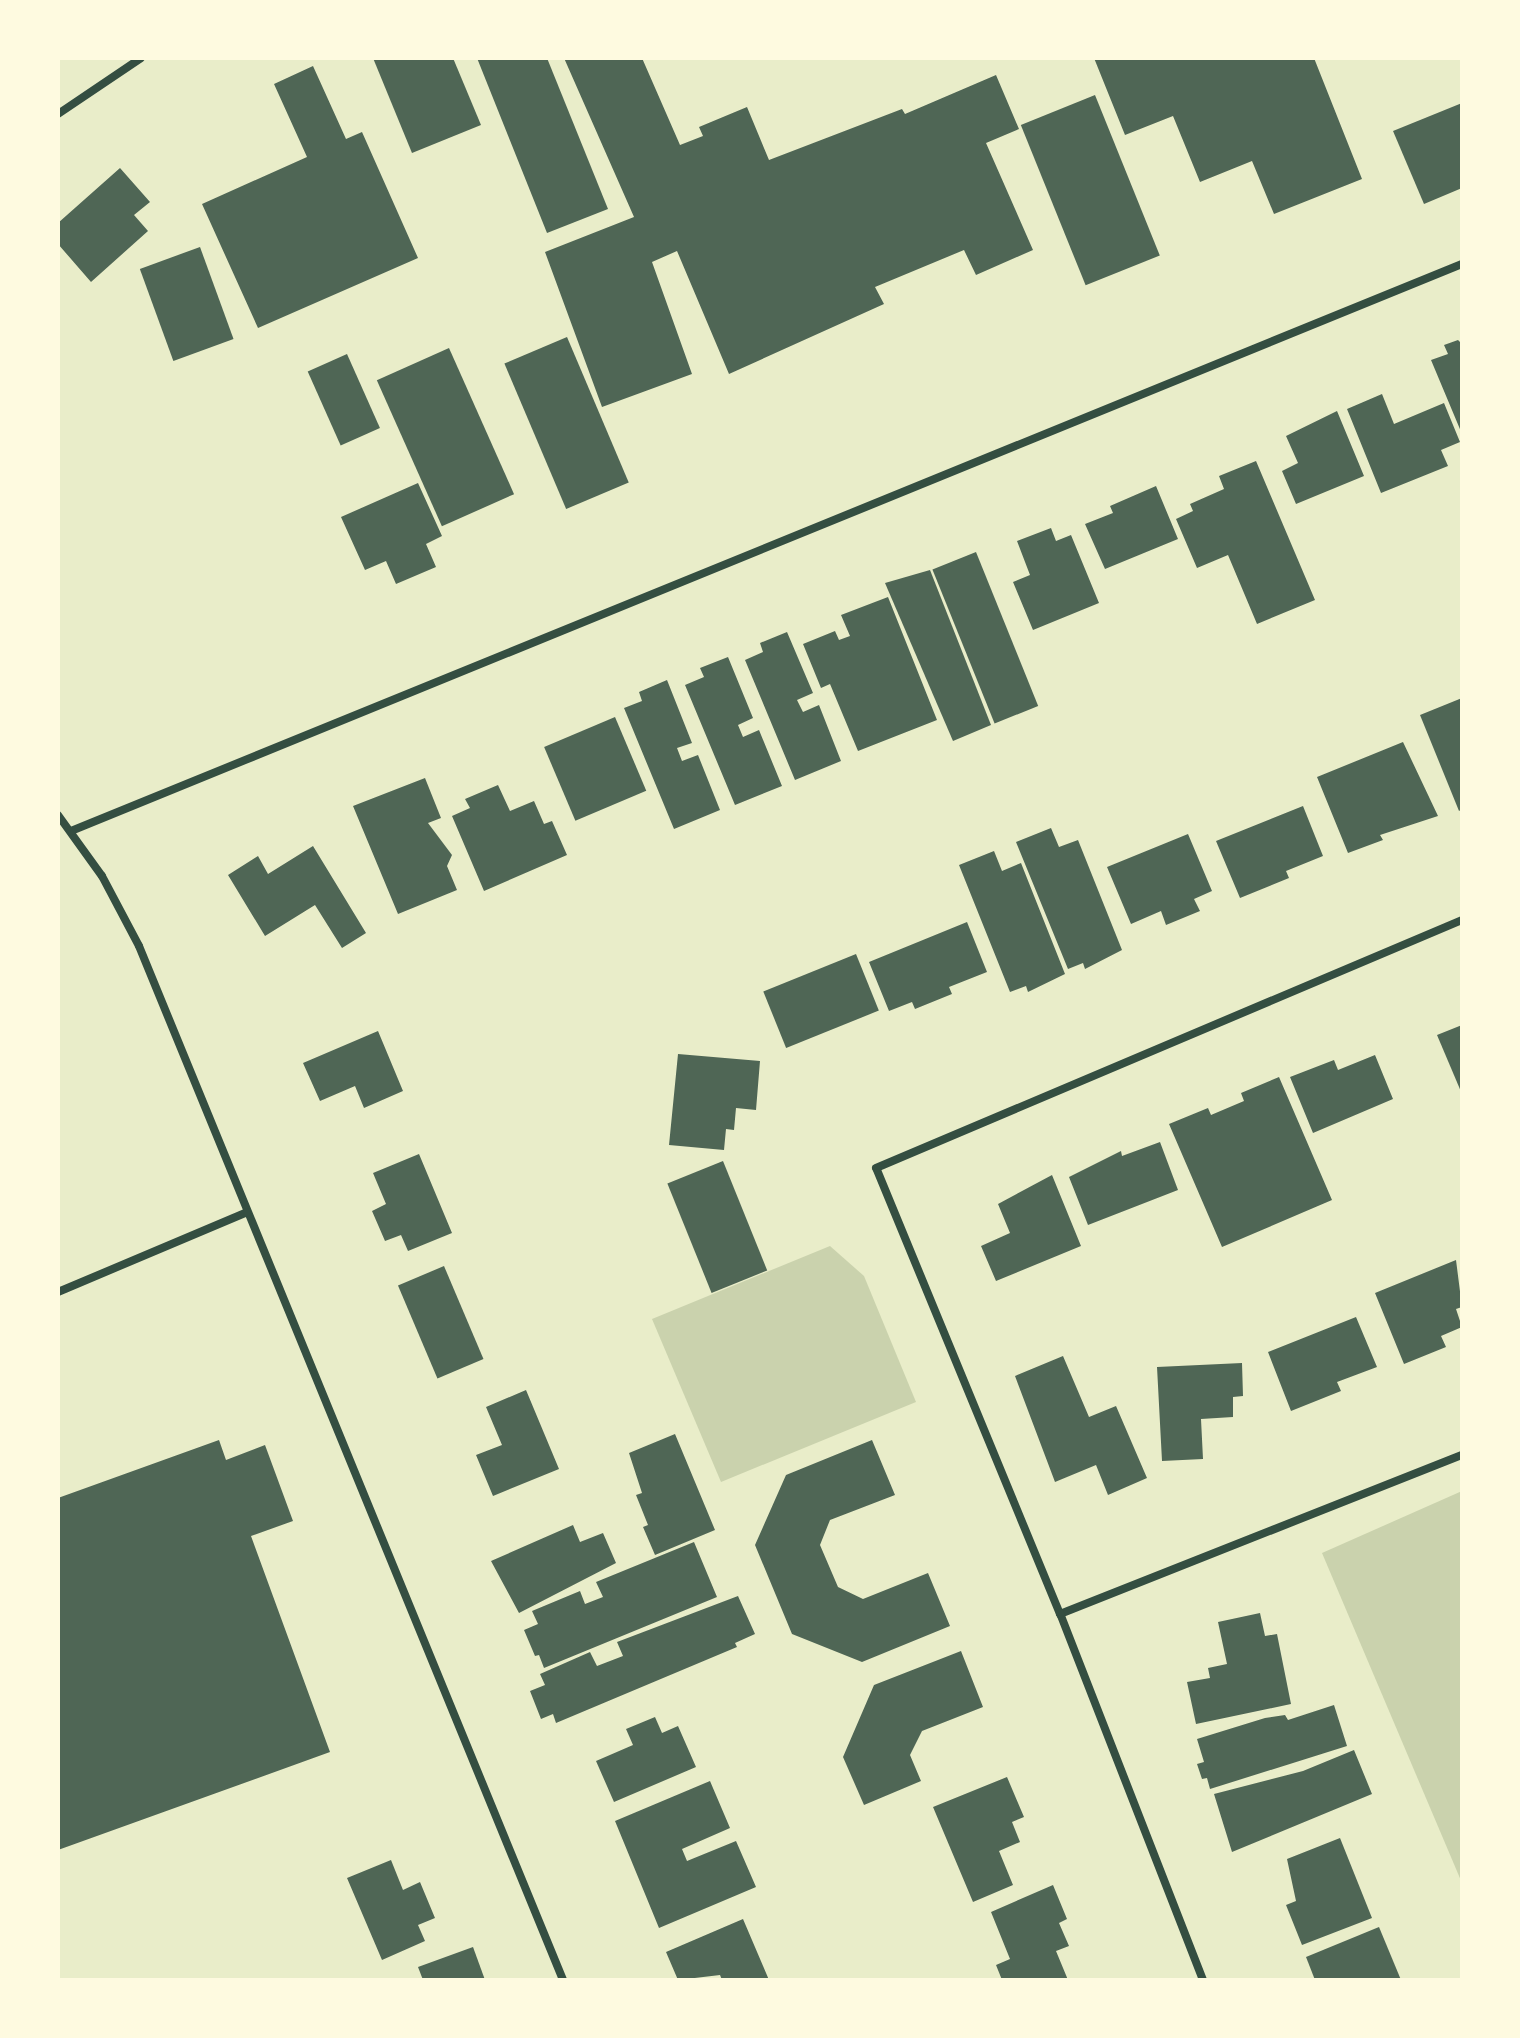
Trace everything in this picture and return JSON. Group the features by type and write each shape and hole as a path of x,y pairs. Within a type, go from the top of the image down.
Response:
{"street":[{"path":"58,114 141,58"},
{"path":"71,831 1462,264"},
{"path":"58,815 71,831 139,946 563,1980"},
{"path":"1203,1980 1060,1614 876,1168 1462,920"},
{"path":"58,1292 247,1212"},
{"path":"1060,1614 1462,1455"}],"green space":[{"path":"830,1246 864,1276 916,1402 721,1482 652,1319"},
{"path":"1462,1491 1462,1883 1322,1553"}],"building":[{"path":"373,58 453,58 481,125 412,153"},
{"path":"477,58 547,58 608,209 547,233"},
{"path":"564,58 642,58 680,145 703,136 699,127 747,107 769,160 902,109 905,114 996,75 1019,129 986,143 1033,250 976,275 964,250 875,287 884,304 729,374 677,251 652,262 692,374 602,407 545,252 634,217"},
{"path":"1094,58 1314,58 1362,179 1274,214 1252,161 1200,182 1173,116 1125,135"},
{"path":"313,66 346,139 362,132 418,258 258,328 202,204 307,157 274,84"},
{"path":"1095,95 1160,255 1086,285 1021,125"},
{"path":"1462,103 1462,188 1424,204 1393,131"},
{"path":"120,168 150,202 134,215 148,231 91,282 58,244 58,223"},
{"path":"200,247 234,339 173,361 140,269"},
{"path":"567,337 629,482 566,509 504,364"},
{"path":"1458,340 1462,344 1462,434 1431,360 1448,354 1444,345"},
{"path":"449,348 514,494 442,526 377,380"},
{"path":"347,354 380,428 341,445 308,371"},
{"path":"1382,394 1394,424 1444,403 1460,442 1441,450 1448,466 1381,493 1347,409"},
{"path":"1337,411 1364,476 1296,504 1282,471 1298,463 1286,436"},
{"path":"1256,461 1315,600 1257,624 1228,555 1197,568 1176,519 1193,511 1190,504 1224,489 1219,476"},
{"path":"418,483 442,536 426,544 436,567 396,584 386,561 365,570 341,517"},
{"path":"1156,486 1178,539 1105,569 1085,524 1113,513 1110,506"},
{"path":"1051,528 1056,541 1071,535 1099,603 1033,630 1013,582 1030,575 1017,541"},
{"path":"976,552 1038,706 995,724 932,570"},
{"path":"930,570 991,725 953,741 885,583"},
{"path":"888,597 937,720 858,751 830,684 821,688 803,644 835,631 839,640 850,636 841,615"},
{"path":"787,632 813,693 797,700 803,712 819,705 841,761 795,780 745,660 763,652 760,643"},
{"path":"728,657 753,718 738,725 743,737 759,730 782,786 735,805 685,685 704,677 700,668"},
{"path":"667,680 692,743 677,748 682,761 698,755 720,810 674,829 624,708 642,701 639,692"},
{"path":"1462,698 1462,809 1459,811 1420,715"},
{"path":"615,717 646,791 575,821 544,747"},
{"path":"1403,742 1438,816 1380,835 1383,840 1348,853 1317,777"},
{"path":"425,778 441,818 428,823 452,855 447,866 457,890 398,914 353,806"},
{"path":"498,785 510,811 534,801 544,824 552,821 567,855 484,891 452,816 470,808 465,799"},
{"path":"1303,806 1323,856 1286,871 1289,878 1240,898 1216,841"},
{"path":"1051,828 1059,847 1078,840 1122,950 1085,969 1083,963 1068,969 1016,842"},
{"path":"1188,834 1212,891 1194,899 1200,911 1166,925 1161,911 1131,924 1107,867"},
{"path":"313,846 366,933 342,948 315,905 265,936 228,875 258,856 268,874"},
{"path":"994,851 1002,871 1021,863 1065,974 1028,992 1026,986 1010,992 959,865"},
{"path":"967,922 987,972 949,987 952,994 915,1009 912,1002 889,1011 869,962"},
{"path":"856,954 879,1011 786,1048 763,991"},
{"path":"1462,1025 1462,1094 1437,1035"},
{"path":"378,1031 403,1091 364,1108 355,1086 320,1101 303,1063"},
{"path":"678,1054 760,1061 756,1110 736,1108 734,1130 726,1129 724,1150 669,1145"},
{"path":"1375,1055 1393,1099 1313,1133 1290,1077 1334,1060 1338,1070"},
{"path":"1279,1077 1332,1200 1222,1247 1169,1124 1208,1108 1211,1115 1244,1101 1241,1093"},
{"path":"1160,1142 1178,1190 1088,1225 1069,1177 1121,1151 1122,1156"},
{"path":"419,1154 452,1233 408,1251 401,1235 385,1241 372,1211 386,1204 373,1173"},
{"path":"723,1161 767,1270 712,1293 667,1183"},
{"path":"1052,1175 1081,1246 996,1281 981,1246 1010,1233 998,1204"},
{"path":"1456,1260 1462,1307 1456,1309 1462,1327 1441,1336 1446,1347 1404,1364 1375,1293"},
{"path":"444,1266 483,1359 437,1379 398,1286"},
{"path":"1356,1317 1377,1367 1337,1382 1341,1391 1291,1411 1268,1352"},
{"path":"1063,1356 1089,1417 1116,1406 1147,1478 1108,1495 1096,1465 1055,1482 1015,1376"},
{"path":"1242,1363 1243,1396 1233,1397 1233,1417 1201,1419 1203,1459 1162,1461 1157,1367"},
{"path":"526,1390 559,1469 493,1496 476,1455 502,1445 486,1407"},
{"path":"675,1434 715,1530 655,1555 643,1527 648,1525 636,1495 642,1493 629,1453"},
{"path":"219,1440 226,1460 265,1445 293,1521 251,1536 330,1752 58,1850 58,1498"},
{"path":"872,1440 895,1495 830,1520 820,1545 838,1587 863,1599 928,1573 950,1626 862,1662 792,1634 755,1545 786,1475"},
{"path":"573,1525 580,1542 603,1533 616,1563 519,1613 491,1561"},
{"path":"694,1542 717,1597 544,1668 524,1630 538,1624 532,1611 580,1591 585,1604 603,1597 596,1582"},
{"path":"738,1596 755,1634 735,1643 737,1647 556,1723 553,1714 541,1719 530,1691 545,1685 540,1674 590,1652 597,1666 623,1656 617,1642"},
{"path":"1260,1613 1265,1636 1277,1634 1291,1704 1196,1724 1187,1682 1210,1678 1208,1668 1227,1664 1218,1622"},
{"path":"961,1651 983,1707 922,1731 910,1755 921,1781 864,1805 843,1757 874,1685"},
{"path":"1334,1705 1347,1746 1210,1789 1207,1778 1202,1779 1197,1764 1204,1762 1197,1739 1265,1718 1285,1715 1288,1720"},
{"path":"655,1717 662,1733 678,1726 696,1767 614,1802 596,1761 633,1745 626,1729"},
{"path":"1354,1750 1372,1794 1232,1852 1214,1794 1303,1771"},
{"path":"1007,1777 1024,1817 1012,1822 1020,1842 999,1851 1013,1885 973,1902 933,1807"},
{"path":"710,1781 730,1828 682,1849 687,1861 736,1841 756,1887 659,1928 615,1821"},
{"path":"1340,1838 1372,1918 1302,1945 1286,1905 1296,1901 1287,1859"},
{"path":"391,1860 403,1890 420,1882 435,1918 418,1925 425,1941 382,1960 347,1878"},
{"path":"1053,1885 1067,1919 1059,1923 1069,1946 1056,1951 1068,1980 1002,1980 996,1965 1010,1959 991,1912"},
{"path":"743,1919 769,1980 722,1980 720,1975 678,1980 666,1952"},
{"path":"1379,1927 1401,1980 1315,1980 1306,1957"},
{"path":"473,1947 485,1980 423,1980 418,1967"}]}
